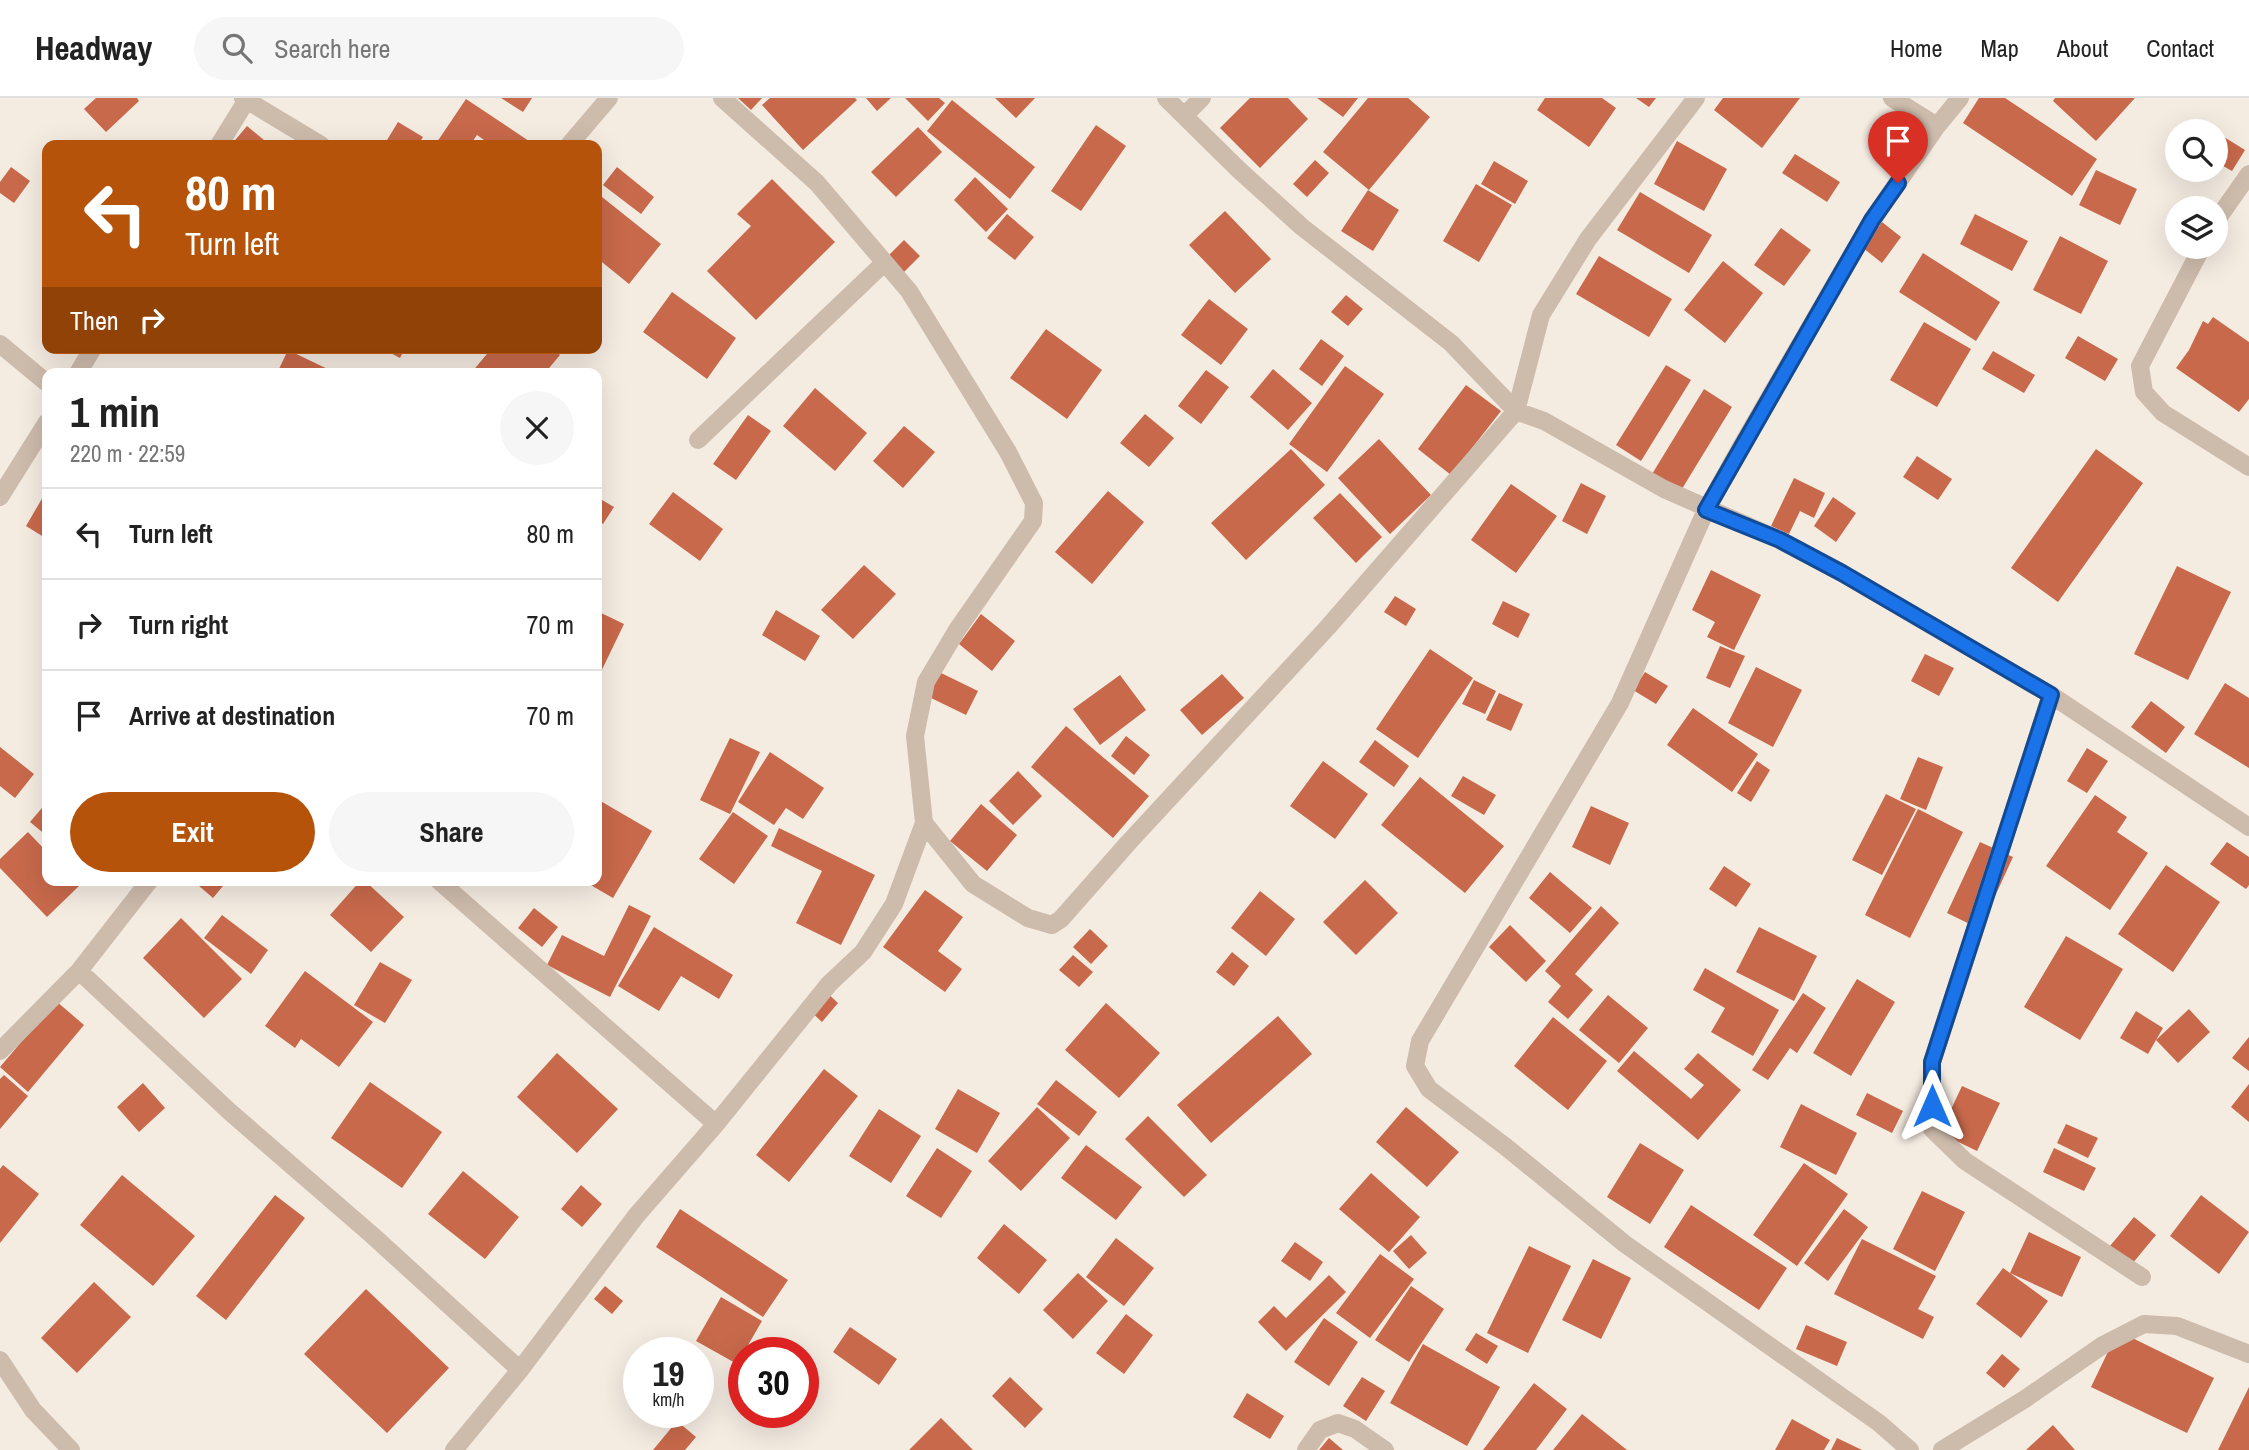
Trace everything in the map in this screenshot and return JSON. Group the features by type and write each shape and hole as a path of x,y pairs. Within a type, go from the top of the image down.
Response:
{"street":[{"path":"573,140 609,98"},
{"path":"454,1450 520,1370 636,1216 716,1124 829,984 863,952 894,904 924,823 915,736 926,681 957,630 1033,521 1034,503 1008,452 909,291 817,183 722,98"},
{"path":"1166,98 1302,227 1451,343 1516,411 1544,421 1706,510 1780,540 1842,573 2051,695 2228,810 2249,827"},
{"path":"1184,116 1202,98"},
{"path":"924,823 973,884 1028,918 1052,925 1061,919 1328,627 1516,411 1541,315 1588,239 1696,98"},
{"path":"1892,98 1937,126"},
{"path":"1910,1450 1879,1423 1625,1244 1506,1147 1429,1089 1415,1066 1420,1041 1620,703 1706,510 1872,220 1937,126 1960,98"},
{"path":"222,140 246,99 313,140"},
{"path":"2228,204 2249,174"},
{"path":"2196,259 2140,366 2144,392 2163,413 2249,467"},
{"path":"698,440 884,263"},
{"path":"0,344 42,379"},
{"path":"0,498 42,430"},
{"path":"2051,695 1932,1062 1932,1129 1965,1161 2143,1277"},
{"path":"0,1051 79,971 145,886"},
{"path":"445,886 532,966 716,1124"},
{"path":"79,971 230,1112 372,1235 520,1370"},
{"path":"1942,1450 2025,1399 2102,1345 2144,1324 2177,1326 2249,1354"},
{"path":"0,1360 33,1410 71,1450"},
{"path":"1306,1450 1321,1430 1338,1423 1356,1429 1385,1450"}],"building":[{"path":"96,98 137,98 139,101 106,132 84,109"},
{"path":"501,98 532,98 523,112"},
{"path":"738,98 762,98 751,110"},
{"path":"770,98 857,100 803,150 762,105"},
{"path":"866,98 891,98 877,111"},
{"path":"905,98 939,98 945,103 928,121"},
{"path":"995,98 1035,98 1016,118"},
{"path":"1250,98 1288,98 1308,119 1260,168 1220,128"},
{"path":"1317,98 1358,98 1343,117"},
{"path":"1368,98 1408,98 1430,117 1369,190 1323,152"},
{"path":"1545,98 1602,98 1616,108 1589,147 1537,110"},
{"path":"1636,98 1656,98 1649,107"},
{"path":"1723,98 1800,98 1762,148 1714,110"},
{"path":"1979,98 2005,98 2097,159 2072,196 1963,123"},
{"path":"2055,98 2135,98 2096,141 2053,101"},
{"path":"466,99 528,140 484,140 477,135 474,140 438,140"},
{"path":"952,100 1035,167 1010,199 927,131"},
{"path":"398,122 423,137 421,140 387,140"},
{"path":"1096,125 1126,146 1081,211 1051,191"},
{"path":"247,126 264,140 235,140"},
{"path":"918,127 942,152 896,197 871,172"},
{"path":"2228,139 2245,150 2232,171 2228,169"},
{"path":"1677,141 1727,169 1704,211 1654,184"},
{"path":"1795,154 1840,182 1827,202 1782,173"},
{"path":"1315,160 1329,173 1307,197 1293,184"},
{"path":"1494,161 1528,181 1515,204 1481,184"},
{"path":"11,167 30,181 14,203 0,193 0,182"},
{"path":"617,167 654,197 641,214 603,185"},
{"path":"2096,170 2137,189 2120,225 2079,205"},
{"path":"975,177 1008,209 986,232 954,200"},
{"path":"772,179 835,242 756,320 707,271 751,226 737,214"},
{"path":"1476,184 1512,205 1479,262 1443,241"},
{"path":"1368,190 1399,210 1373,251 1341,231"},
{"path":"1640,192 1712,235 1689,273 1617,230"},
{"path":"602,197 661,244 629,284 602,262"},
{"path":"1225,211 1271,259 1235,293 1189,245"},
{"path":"1007,214 1034,237 1015,260 987,238"},
{"path":"1975,214 2028,241 2012,271 1960,244"},
{"path":"1882,222 1901,237 1882,263 1863,248"},
{"path":"1781,228 1811,250 1784,286 1754,265"},
{"path":"2060,236 2108,261 2081,314 2033,290"},
{"path":"904,240 920,256 902,274 886,258"},
{"path":"1923,253 2000,302 1976,341 1899,292"},
{"path":"1599,256 1672,299 1649,337 1576,294"},
{"path":"1723,261 1763,293 1725,343 1684,310"},
{"path":"672,292 736,338 707,379 643,332"},
{"path":"1346,295 1363,309 1348,326 1331,312"},
{"path":"1209,299 1248,329 1221,365 1181,335"},
{"path":"2213,317 2249,342 2249,399 2239,412 2176,368 2189,350 2203,321 2208,324"},
{"path":"1924,322 1971,349 1937,407 1890,380"},
{"path":"1046,329 1102,370 1067,419 1010,378"},
{"path":"2078,336 2118,359 2105,381 2065,358"},
{"path":"1321,339 1344,356 1322,386 1299,369"},
{"path":"1993,351 2035,375 2024,393 1982,369"},
{"path":"286,354 296,354 326,368 279,368"},
{"path":"487,354 560,355 549,368 475,368"},
{"path":"1666,365 1691,380 1641,461 1616,445"},
{"path":"1345,366 1384,394 1327,472 1289,444"},
{"path":"1273,369 1312,403 1288,430 1250,397"},
{"path":"1206,370 1229,387 1201,424 1178,406"},
{"path":"1466,385 1501,411 1451,475 1418,449"},
{"path":"815,388 867,433 835,471 783,426"},
{"path":"1704,389 1732,407 1677,497 1649,479"},
{"path":"1145,414 1174,438 1149,467 1120,443"},
{"path":"748,415 771,431 736,480 713,464"},
{"path":"904,426 935,452 903,488 873,461"},
{"path":"1379,439 1431,495 1390,534 1338,478"},
{"path":"1291,449 1325,485 1246,560 1211,523"},
{"path":"2096,449 2143,483 2058,602 2011,568"},
{"path":"1917,456 1952,479 1938,500 1903,477"},
{"path":"1794,478 1825,493 1814,518 1800,511 1789,534 1771,526"},
{"path":"1581,483 1606,496 1587,534 1562,521"},
{"path":"1511,484 1557,516 1516,573 1471,540"},
{"path":"1108,491 1144,522 1092,584 1055,552"},
{"path":"673,492 723,529 700,561 649,524"},
{"path":"1340,493 1382,537 1356,563 1313,518"},
{"path":"1833,497 1856,513 1836,542 1814,526"},
{"path":"42,499 42,536 26,526"},
{"path":"602,500 614,507 602,523"},
{"path":"864,565 896,594 853,639 821,610"},
{"path":"2177,566 2231,592 2188,680 2134,654"},
{"path":"1711,570 1761,595 1734,650 1707,637 1715,622 1692,610"},
{"path":"1395,596 1416,609 1406,626 1384,612"},
{"path":"1503,601 1530,614 1518,638 1492,624"},
{"path":"776,610 820,636 805,661 762,635"},
{"path":"602,613 624,624 602,670"},
{"path":"981,614 1015,641 992,671 959,644"},
{"path":"1720,646 1745,656 1730,688 1706,678"},
{"path":"1430,649 1473,678 1418,758 1376,729"},
{"path":"1925,654 1954,668 1939,696 1911,681"},
{"path":"1756,667 1802,690 1773,747 1728,723"},
{"path":"939,672 978,691 966,715 927,696"},
{"path":"1645,672 1668,686 1656,704 1633,690"},
{"path":"1222,674 1244,698 1202,735 1180,710"},
{"path":"1120,675 1146,710 1100,745 1073,709"},
{"path":"1474,680 1496,691 1485,714 1462,704"},
{"path":"2225,683 2249,698 2249,768 2194,734"},
{"path":"1499,693 1523,704 1511,731 1486,720"},
{"path":"2151,701 2185,727 2166,753 2131,727"},
{"path":"1693,708 1758,754 1732,792 1667,745"},
{"path":"1066,726 1149,796 1113,838 1031,767"},
{"path":"1126,736 1150,755 1134,775 1111,756"},
{"path":"730,738 760,752 730,814 700,800"},
{"path":"1375,740 1409,766 1394,787 1359,762"},
{"path":"0,747 34,774 15,798 0,786"},
{"path":"2087,748 2108,761 2087,793 2067,781"},
{"path":"770,752 824,788 803,819 786,808 774,825 738,802"},
{"path":"1918,757 1943,767 1926,810 1900,799"},
{"path":"1323,761 1368,794 1335,839 1290,806"},
{"path":"1757,761 1770,770 1751,802 1737,793"},
{"path":"1018,771 1042,796 1013,825 989,801"},
{"path":"1463,776 1496,795 1484,815 1451,796"},
{"path":"1420,777 1504,846 1465,893 1381,825"},
{"path":"1886,794 1916,809 1882,875 1852,860"},
{"path":"2095,795 2127,817 2117,832 2148,853 2110,910 2046,866"},
{"path":"602,802 652,831 613,898 592,886 602,886"},
{"path":"981,804 1017,835 987,871 950,841"},
{"path":"1591,806 1629,823 1610,865 1572,847"},
{"path":"42,808 42,832 30,822"},
{"path":"1918,809 1963,832 1910,938 1865,915"},
{"path":"733,812 768,836 734,884 699,859"},
{"path":"779,828 875,875 841,945 796,923 822,871 771,846"},
{"path":"28,832 42,847 42,886 79,886 47,917 0,868 0,859"},
{"path":"1980,842 2013,857 1980,929 1947,913"},
{"path":"2227,842 2249,857 2249,885 2246,889 2210,864"},
{"path":"2166,865 2220,902 2173,972 2118,934"},
{"path":"1724,866 1751,884 1736,907 1709,889"},
{"path":"1550,872 1592,908 1570,933 1529,898"},
{"path":"1365,880 1398,913 1356,955 1323,922"},
{"path":"199,886 223,886 213,898"},
{"path":"356,886 370,886 404,917 371,952 330,915"},
{"path":"925,890 963,917 938,951 962,969 945,992 883,947"},
{"path":"1260,891 1295,919 1266,956 1231,928"},
{"path":"629,905 651,916 610,997 547,965 562,935 604,956"},
{"path":"1601,906 1619,923 1575,974 1593,990 1568,1019 1548,1002 1561,986 1545,971"},
{"path":"534,908 558,927 542,947 518,928"},
{"path":"222,915 268,950 251,974 204,938"},
{"path":"181,918 242,979 204,1018 143,958"},
{"path":"1510,925 1546,961 1526,982 1489,947"},
{"path":"654,927 733,975 719,999 681,976 659,1011 618,986"},
{"path":"1759,927 1817,956 1794,1001 1736,972"},
{"path":"1090,929 1108,946 1091,964 1073,947"},
{"path":"2066,936 2123,969 2080,1040 2024,1007"},
{"path":"1232,952 1249,966 1234,986 1216,972"},
{"path":"1073,955 1093,972 1079,987 1059,970"},
{"path":"380,962 412,980 385,1023 354,1005"},
{"path":"1705,968 1779,1010 1753,1056 1711,1032 1725,1008 1693,990"},
{"path":"305,971 373,1022 339,1067 301,1039 295,1048 265,1026"},
{"path":"1857,979 1895,1002 1851,1076 1813,1053"},
{"path":"824,990 838,1003 822,1022 808,1009"},
{"path":"1803,993 1826,1008 1797,1053 1790,1048 1768,1080 1752,1070"},
{"path":"1608,995 1648,1028 1619,1063 1579,1030"},
{"path":"56,1001 84,1025 28,1092 0,1067"},
{"path":"1106,1003 1160,1053 1119,1098 1065,1050"},
{"path":"2189,1009 2210,1032 2178,1063 2156,1040"},
{"path":"2136,1011 2163,1028 2148,1054 2120,1038"},
{"path":"1278,1016 1312,1054 1211,1143 1177,1105"},
{"path":"1553,1017 1607,1061 1568,1110 1514,1066"},
{"path":"2249,1037 2249,1071 2232,1058"},
{"path":"1634,1051 1691,1099 1704,1085 1684,1069 1698,1053 1741,1090 1698,1140 1617,1071"},
{"path":"557,1053 618,1109 577,1153 517,1097"},
{"path":"824,1069 858,1096 789,1182 756,1155"},
{"path":"4,1075 28,1096 0,1129 0,1079"},
{"path":"1056,1080 1097,1112 1079,1136 1037,1104"},
{"path":"370,1082 442,1132 402,1188 331,1138"},
{"path":"143,1083 165,1108 139,1132 117,1107"},
{"path":"2249,1084 2249,1122 2231,1107"},
{"path":"1962,1086 2000,1103 1977,1151 1940,1133"},
{"path":"958,1089 1000,1113 977,1153 935,1129"},
{"path":"1867,1093 1903,1111 1892,1133 1856,1115"},
{"path":"1801,1104 1857,1133 1836,1175 1780,1147"},
{"path":"1037,1107 1070,1138 1021,1191 988,1161"},
{"path":"1406,1107 1459,1152 1427,1187 1376,1142"},
{"path":"879,1109 921,1136 891,1183 849,1156"},
{"path":"1148,1116 1207,1175 1184,1197 1125,1139"},
{"path":"2066,1124 2098,1138 2088,1158 2057,1143"},
{"path":"1640,1143 1684,1170 1650,1224 1607,1197"},
{"path":"1086,1145 1142,1187 1116,1220 1061,1178"},
{"path":"937,1148 972,1171 941,1218 906,1196"},
{"path":"2054,1148 2096,1168 2084,1191 2043,1172"},
{"path":"1804,1163 1848,1194 1797,1266 1753,1235"},
{"path":"3,1165 39,1194 0,1243 0,1169"},
{"path":"463,1171 519,1217 485,1259 428,1214"},
{"path":"1371,1173 1420,1217 1389,1252 1339,1209"},
{"path":"122,1175 195,1236 153,1286 80,1225"},
{"path":"581,1185 602,1204 582,1227 561,1209"},
{"path":"1922,1191 1965,1212 1935,1271 1893,1249"},
{"path":"275,1195 305,1218 226,1320 196,1296"},
{"path":"2201,1195 2249,1232 2219,1274 2170,1236"},
{"path":"1691,1205 1787,1268 1759,1310 1664,1247"},
{"path":"680,1209 788,1280 763,1317 656,1247"},
{"path":"1844,1209 1868,1227 1828,1281 1804,1263"},
{"path":"2134,1217 2156,1235 2132,1264 2110,1246"},
{"path":"1004,1224 1047,1260 1019,1294 977,1258"},
{"path":"2029,1232 2081,1257 2062,1297 2010,1273"},
{"path":"1411,1235 1427,1253 1409,1269 1393,1251"},
{"path":"1116,1238 1154,1268 1124,1306 1086,1277"},
{"path":"1862,1239 1936,1276 1918,1309 1934,1317 1923,1339 1834,1294"},
{"path":"1295,1242 1323,1262 1310,1281 1281,1261"},
{"path":"1529,1246 1571,1266 1528,1353 1487,1333"},
{"path":"1380,1254 1414,1279 1370,1338 1336,1313"},
{"path":"1593,1259 1631,1278 1601,1339 1562,1320"},
{"path":"2003,1268 2048,1301 2021,1338 1976,1304"},
{"path":"1078,1273 1108,1301 1073,1339 1043,1310"},
{"path":"1329,1275 1346,1292 1286,1351 1258,1322 1274,1306 1286,1318"},
{"path":"94,1282 131,1317 77,1373 41,1338"},
{"path":"605,1286 623,1301 612,1314 594,1299"},
{"path":"1411,1286 1444,1309 1409,1362 1375,1340"},
{"path":"366,1289 449,1368 387,1433 304,1354"},
{"path":"721,1297 762,1321 753,1337 728,1337 728,1359 714,1351 714,1337 698,1337"},
{"path":"1126,1314 1153,1335 1124,1374 1096,1353"},
{"path":"1324,1318 1358,1342 1329,1386 1294,1362"},
{"path":"1806,1325 1847,1342 1837,1366 1796,1349"},
{"path":"850,1327 897,1359 879,1385 833,1352"},
{"path":"2118,1331 2214,1378 2187,1433 2091,1387"},
{"path":"1476,1333 1498,1346 1487,1364 1465,1350"},
{"path":"1423,1344 1500,1387 1467,1446 1390,1403"},
{"path":"2002,1354 2020,1369 2004,1388 1986,1373"},
{"path":"1010,1377 1043,1409 1025,1428 992,1396"},
{"path":"1362,1377 1385,1391 1366,1421 1343,1406"},
{"path":"1534,1383 1567,1409 1536,1450 1483,1450"},
{"path":"2249,1387 2249,1450 2218,1450"},
{"path":"1247,1393 1284,1416 1270,1439 1233,1417"},
{"path":"1582,1414 1627,1450 1553,1450"},
{"path":"941,1418 973,1450 909,1450"},
{"path":"1792,1419 1830,1440 1824,1450 1775,1450"},
{"path":"2053,1425 2075,1450 2026,1450"},
{"path":"671,1428 685,1428 696,1437 685,1450 653,1450"},
{"path":"1329,1438 1343,1450 1319,1450"},
{"path":"1837,1438 1862,1450 1831,1450"}],"route":[{"path":"1898,183 1872,220 1706,510 1780,540 1842,573 2051,695 1932,1062 1932,1106"}]}
